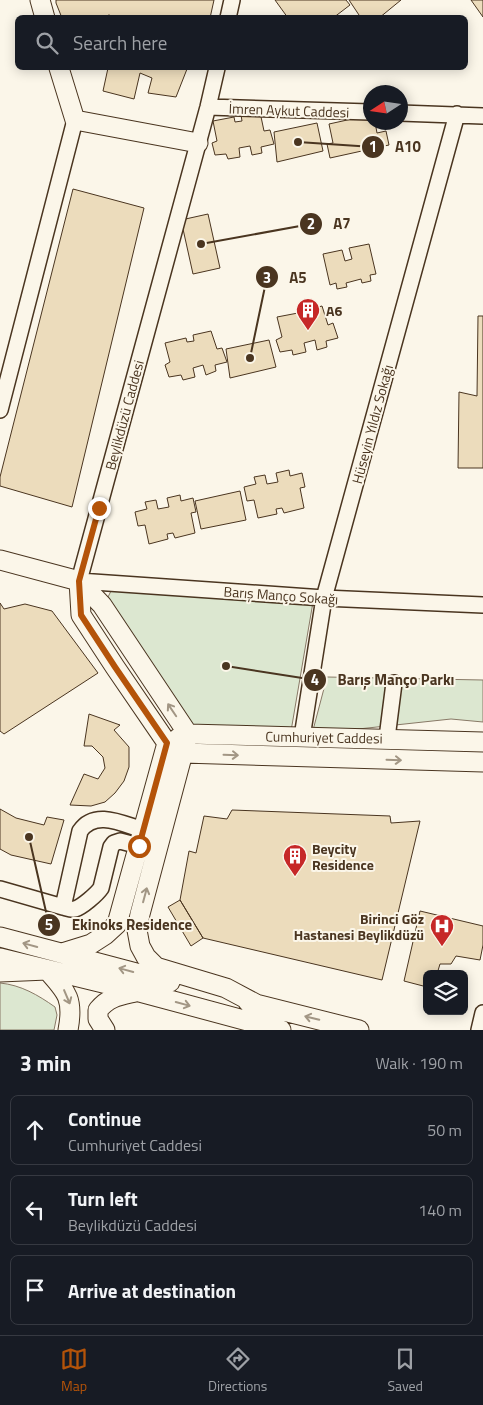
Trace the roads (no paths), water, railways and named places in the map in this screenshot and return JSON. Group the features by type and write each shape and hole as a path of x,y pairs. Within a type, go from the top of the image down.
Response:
{"main road":[{"path":"40,0 44,15"},
{"path":"61,70 74,120 198,143"},
{"path":"0,560 79,581 102,605 188,734"},
{"name":"Beylikdüzü Caddesi","path":"79,581 81,615 115,667 175,748"},
{"name":"Cumhuriyet Caddesi","path":"175,748 188,734 483,742"},
{"path":"300,757 302,736"},
{"path":"61,953 91,944 105,936 117,924 141,838 175,748"},
{"path":"175,748 137,930 139,941 146,957 156,967 226,988 258,1005"},
{"name":"Cumhuriyet Caddesi","path":"175,748 300,757 483,762"},
{"path":"0,937 359,1030"},
{"path":"0,958 281,1030"},
{"path":"0,972 46,970 62,986 68,998 70,1008 68,1030"},
{"path":"105,1030 98,1019 98,1010 113,997 136,992"}],"street":[{"path":"229,15 232,0"},
{"name":"Beylikdüzü Caddesi","path":"79,581 217,70"},
{"name":"İmren Aykut Caddesi","path":"208,107 363,112"},
{"path":"408,113 483,116"},
{"name":"Hüseyin Yıldız Sokağı","path":"302,736 324,598 457,114"},
{"path":"0,410 74,120"},
{"name":"Barış Manço Sokağı","path":"79,581 324,598 483,605"},
{"path":"387,738 394,683"},
{"path":"63,907 80,831 83,826 92,820 102,818 141,838"},
{"path":"0,889 70,909 77,908 99,892 111,847 114,843 141,838"},
{"path":"479,1030 483,1013"}],"place":[{"name":"A10","path":"298,142"},
{"name":"A7","path":"201,244"},
{"name":"A6","path":"308,331"},
{"name":"A5","path":"250,358"},
{"name":"Barış Manço Parkı","path":"226,666"},
{"name":"Ekinoks Residence","path":"29,837"},
{"name":"Beycity Residence","path":"295,877"},
{"name":"Birinci Göz Hastanesi Beylikdüzü","path":"442,947"}]}
